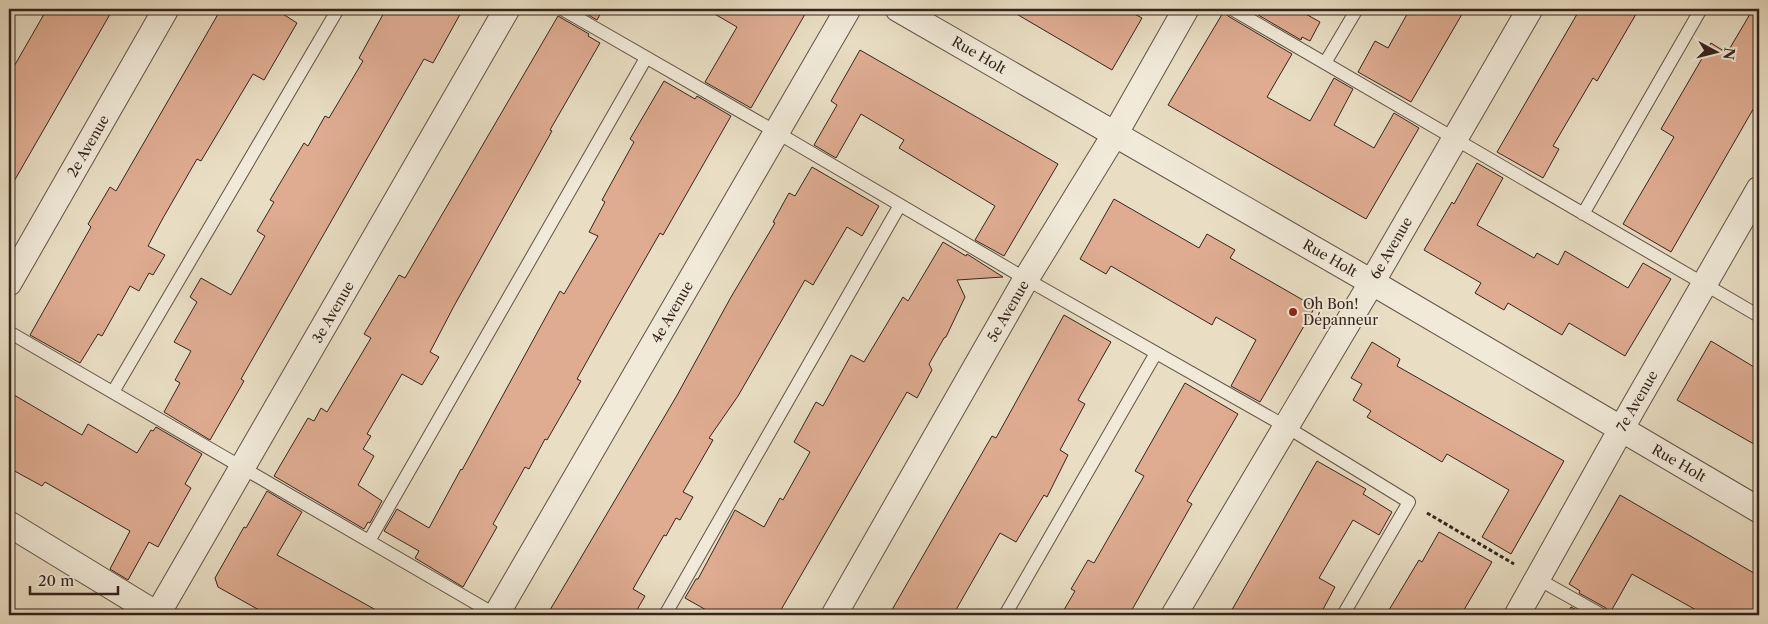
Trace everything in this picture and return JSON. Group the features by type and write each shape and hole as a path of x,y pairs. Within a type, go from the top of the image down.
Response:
{"street":[{"name":"2e Avenue","path":"9,283 166,9"},
{"name":"3e Avenue","path":"157,615 244,468 507,9"},
{"name":"4e Avenue","path":"496,615 848,9"},
{"name":"Rue Holt","path":"898,9 1372,282 1759,510"},
{"name":"5e Avenue","path":"834,615 1026,279 1115,134 1186,9"},
{"name":"6e Avenue","path":"1174,615 1372,282 1530,9"},
{"name":"7e Avenue","path":"1517,615 1759,189"},
{"path":"9,524 157,615"}],"lane":[{"path":"113,392 338,9"},
{"path":"562,9 1026,279 1285,426 1409,502 1343,615"},
{"path":"1232,9 1759,316"},
{"path":"1325,64 1357,9"},
{"path":"1583,214 1701,9"},
{"path":"369,541 646,58"},
{"path":"665,615 900,205"},
{"path":"9,332 496,615"},
{"path":"1005,615 1156,353"},
{"path":"1538,579 1602,615"}],"path":[{"path":"1409,502 1538,579"}],"building":[{"path":"47,9 113,9 9,190 9,75"},
{"path":"221,9 275,9 297,23 264,80 253,74 201,161 197,159 163,218 148,246 165,255 153,275 149,273 139,291 130,286 102,336 98,334 80,363 30,335 91,227 88,224 110,187 116,191"},
{"path":"386,9 463,9 433,63 424,59 241,379 244,381 210,440 164,412 180,383 175,380 191,351 174,342 197,302 190,297 201,278 231,295 265,236 257,231 274,202 270,200 304,143 308,146 325,116 329,118 363,61 359,58"},
{"path":"578,9 603,9 597,20"},
{"path":"706,9 808,9 751,108 705,82 737,27"},
{"path":"1008,9 1125,9 1142,18 1112,70"},
{"path":"1248,9 1297,9 1320,22 1310,41 1302,37 1301,40"},
{"path":"1410,9 1465,9 1411,102 1358,72 1375,41 1388,48"},
{"path":"1580,9 1639,9 1597,81 1593,78 1553,146 1559,149 1543,178 1497,152"},
{"path":"1753,9 1759,9 1759,99 1671,252 1623,224 1674,137 1661,129 1711,43 1727,53"},
{"path":"1224,11 1228,16 1292,54 1267,97 1310,121 1334,78 1353,89 1334,125 1374,148 1394,113 1419,128 1366,219 1168,105"},
{"path":"558,16 589,34 588,36 600,43 550,130 552,131 430,352 439,357 422,385 402,374 367,434 371,436 363,449 374,456 358,485 382,501 370,523 368,522 364,529 274,476 308,418 314,421 321,408 327,412 371,338 364,334 399,275 405,278"},
{"path":"860,50 1058,164 1004,256 975,240 995,206 899,148 904,140 861,114 836,158 814,145 837,105 831,101"},
{"path":"664,81 695,99 697,96 731,116 663,235 660,233 610,320 577,379 581,381 547,440 545,439 529,469 525,467 493,524 497,527 463,587 415,558 419,551 384,531 397,509 429,528 560,291 564,294 598,236 589,232 605,202 602,200 634,142 630,139"},
{"path":"1477,163 1503,178 1477,225 1534,258 1537,253 1558,265 1565,251 1628,288 1643,263 1671,279 1625,356 1569,323 1562,335 1508,303 1504,310 1475,293 1481,283 1424,250 1452,202 1454,204"},
{"path":"812,167 879,206 862,236 847,227 813,285 805,280 738,396 709,438 713,440 683,492 693,497 680,520 676,518 666,536 664,535 633,589 645,596 634,615 547,615 676,397 731,297 775,223 773,222 789,193 795,196"},
{"path":"1114,199 1199,248 1207,234 1235,250 1230,258 1315,307 1260,402 1231,386 1256,340 1216,317 1212,325 1111,266 1106,274 1080,259"},
{"path":"943,242 966,256 967,254 1003,277 957,280 965,297 946,337 929,364 932,370 917,398 907,392 778,615 715,615 685,598 696,579 698,579 735,510 764,527 780,498 783,500 810,452 794,442 816,402 823,406 851,355 864,362 903,297 908,301"},
{"path":"1064,315 1111,342 1078,400 1085,404 1060,450 1068,455 1047,497 1044,495 1016,542 1000,533 953,615 889,615 992,436 996,438"},
{"path":"1711,341 1759,370 1759,447 1677,400"},
{"path":"1372,342 1400,359 1397,366 1564,461 1511,554 1482,537 1509,490 1447,454 1442,462 1367,417 1371,411 1353,400 1362,384 1351,378"},
{"path":"1185,383 1238,414 1187,501 1192,504 1129,615 1061,615 1075,591 1071,589 1088,560 1094,563 1144,476 1135,471"},
{"path":"9,392 82,435 88,424 137,453 151,430 153,431 156,427 202,454 185,484 191,488 158,547 149,542 128,580 110,569 130,531 45,482 42,486 9,468"},
{"path":"1317,461 1366,489 1363,494 1392,512 1379,535 1353,520 1319,578 1335,587 1320,615 1229,615"},
{"path":"267,491 302,512 277,555 385,615 268,615 218,587 215,578"},
{"path":"1620,495 1759,576 1759,615 1705,615 1632,574 1610,613 1606,608 1579,593 1580,591 1569,584"},
{"path":"1439,532 1492,562 1461,615 1386,615 1419,560 1422,562"},
{"path":"1571,607 1586,615 1566,615"}],"place":[{"name":"Oh Bon! Dépanneur","path":"1293,312"}]}
